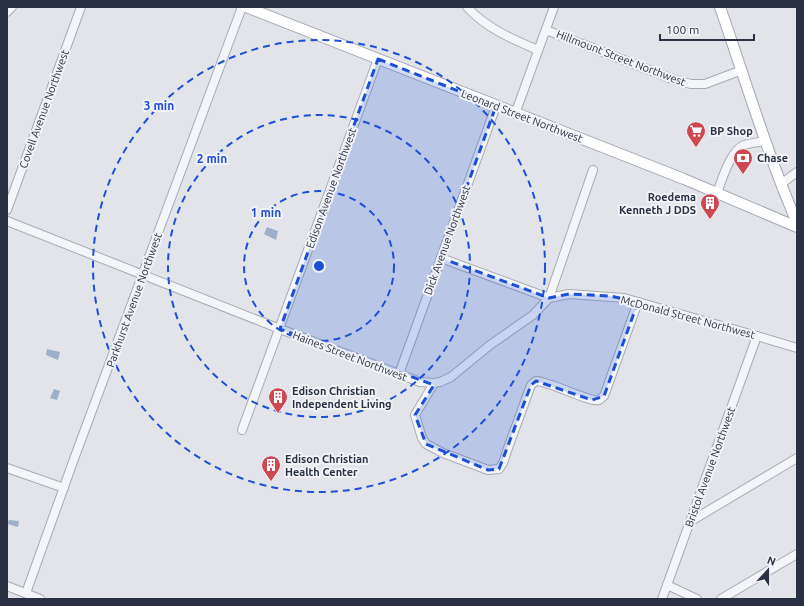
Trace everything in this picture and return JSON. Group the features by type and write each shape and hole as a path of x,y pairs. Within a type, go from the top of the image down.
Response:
{"main road":[{"name":"Leonard Street Northwest","path":"246,7 257,9 515,114 717,193 797,227"},
{"path":"720,7 781,184 797,223"}],"street":[{"name":"Covell Avenue Northwest","path":"7,210 81,7"},
{"name":"Parkhurst Avenue Northwest","path":"26,593 242,7"},
{"path":"467,7 482,21 505,36 538,50"},
{"path":"515,114 554,7"},
{"name":"Hillmount Street Northwest","path":"546,30 674,80 691,84 704,84 742,70"},
{"name":"Edison Avenue Northwest","path":"242,430 378,59"},
{"name":"Dick Avenue Northwest","path":"399,374 496,106"},
{"path":"717,193 726,170 737,150 744,146 766,141"},
{"path":"593,170 549,298 533,315 490,345 451,377 434,383 415,415 422,438 426,444 443,453 488,470 499,469 503,463 531,385 536,381 556,385 592,400 599,400 604,396 638,302"},
{"path":"781,184 797,172"},
{"name":"Haines Street Northwest","path":"7,221 280,329 420,382 434,383"},
{"path":"441,258 549,298"},
{"name":"McDonald Street Northwest","path":"549,298 569,294 624,298 797,348"},
{"name":"Bristol Avenue Northwest","path":"662,599 758,336"},
{"path":"691,521 797,458"},
{"path":"7,468 64,488"},
{"path":"721,599 797,554"},
{"path":"667,585 697,599"},
{"path":"7,586 40,599"}],"highlighted area":[{"path":"378,59 496,106 441,258 549,298 569,294 610,296 638,302 604,396 592,400 536,381 531,385 499,469 488,470 426,444 415,415 434,385 280,329"}],"water":[{"path":"267,227 278,231 276,240 264,234"},
{"path":"47,349 60,352 58,360 46,355"},
{"path":"54,389 60,391 57,400 50,398"},
{"path":"9,520 19,521 18,527 7,524"}],"place":[{"name":"BP Shop","path":"696,148"},
{"name":"Chase","path":"743,175"},
{"name":"Roedema Kenneth J DDS","path":"710,220"},
{"name":"Edison Christian Independent Living","path":"278,414"},
{"name":"Edison Christian Health Center","path":"271,482"}]}
